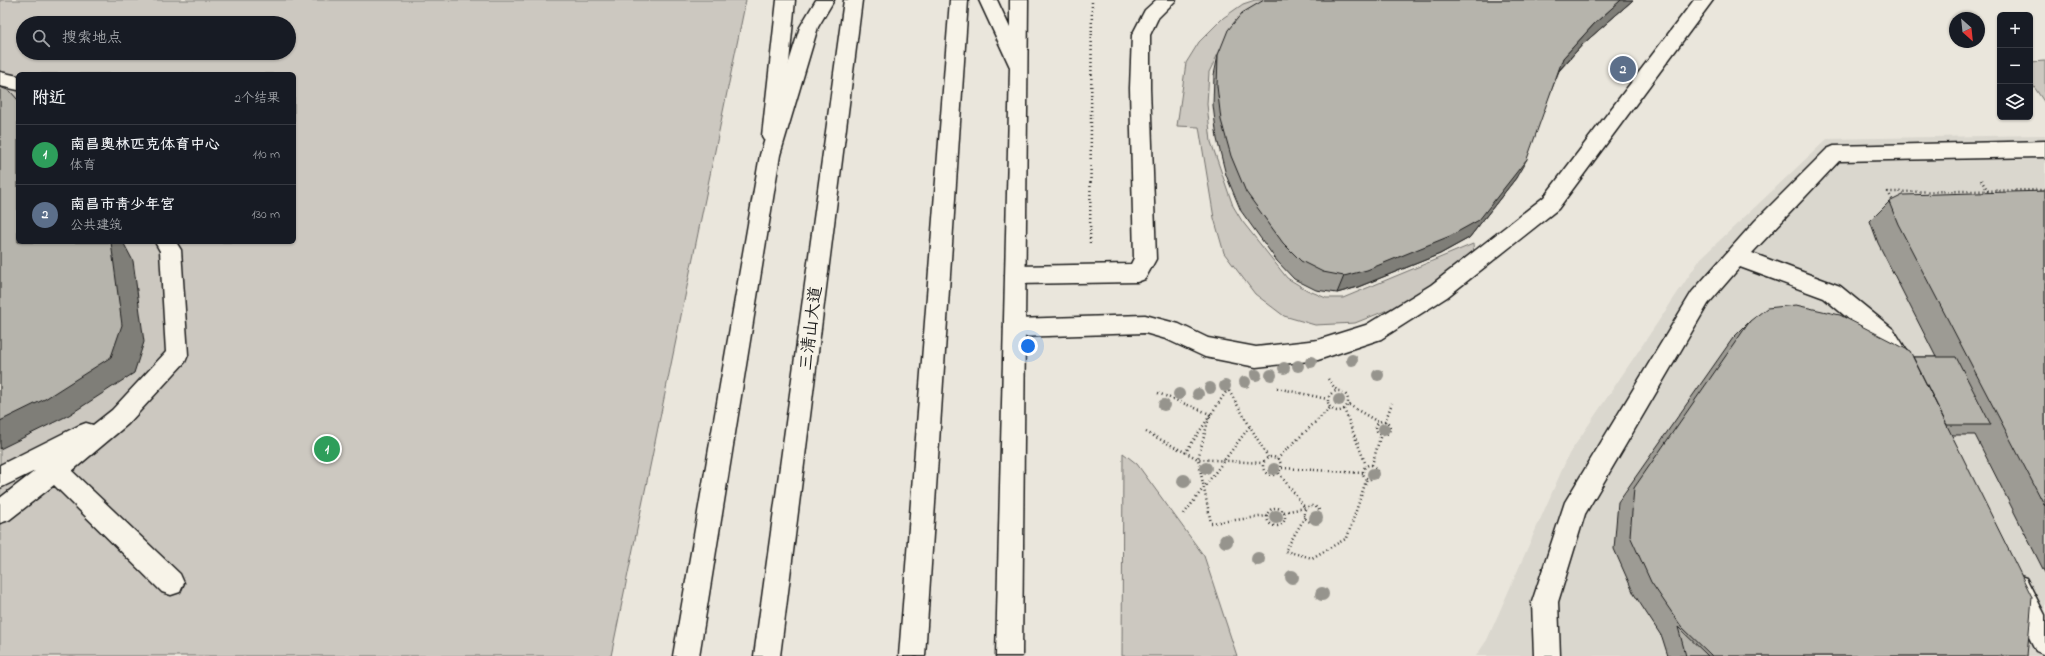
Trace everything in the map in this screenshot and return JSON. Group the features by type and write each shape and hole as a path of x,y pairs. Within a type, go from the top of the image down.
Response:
{"main road":[{"path":"686,656 770,155 786,0"},
{"path":"770,155 809,27 825,0"},
{"name":"三清山大道","path":"767,656 853,0"},
{"path":"912,656 959,0"},
{"path":"988,0 1019,71"},
{"path":"1010,656 1019,71 1018,0"},
{"path":"1016,275 1137,273 1145,259 1140,84 1141,35 1151,14 1167,0"},
{"path":"1015,328 1145,324 1171,331 1206,347 1256,357 1318,350 1373,332 1439,291 1551,203 1704,0"},
{"path":"0,79 16,83"},
{"path":"1547,656 1545,602 1574,510 1700,298 1762,226 1834,154 2045,149"},
{"path":"0,512 55,470 120,417 177,355 170,250 166,244"},
{"path":"1736,256 1832,292 1864,317 1886,337 1902,360 1913,382"},
{"path":"0,477 120,417"},
{"path":"55,470 171,583"},
{"path":"2009,571 2045,642"}],"path":[{"path":"1090,274 1092,0"},
{"path":"1895,206 1888,192 2045,190"},
{"path":"1225,382 1268,457 1277,459 1282,464 1282,468 1279,473 1274,476 1267,474 1262,463"},
{"path":"1274,387 1328,398"},
{"path":"1185,453 1228,389"},
{"path":"1328,398 1334,392 1340,392 1346,396 1349,405 1378,422 1386,422"},
{"path":"1158,393 1210,414"},
{"path":"1328,398 1331,407 1338,410 1344,409 1349,405"},
{"path":"1386,422 1392,403"},
{"path":"1277,459 1331,407"},
{"path":"1344,409 1366,465 1363,473"},
{"path":"1210,414 1198,459 1211,523 1267,516"},
{"path":"1378,422 1375,425 1376,429 1381,434 1387,435 1391,428 1386,422"},
{"path":"1184,514 1250,426"},
{"path":"1146,432 1198,459 1262,463 1268,457"},
{"path":"1372,465 1381,434"},
{"path":"1366,465 1372,465 1378,470 1378,475 1375,478 1367,478"},
{"path":"1282,468 1363,473 1367,478"},
{"path":"1279,473 1305,508"},
{"path":"1305,518 1284,551 1312,558 1347,538 1367,478"},
{"path":"1267,516 1271,509 1277,509 1283,512 1305,508 1313,507 1318,510 1320,515 1319,519 1314,522 1305,518 1303,512 1305,508"},
{"path":"1267,516 1270,523 1279,525 1282,524 1284,520 1283,512"}],"shaded area":[{"path":"0,0 746,0 611,656 0,656"},
{"path":"1255,0 1316,0 1234,32 1220,50 1209,72 1207,104 1211,142 1233,206 1242,221 1287,278 1307,290 1326,298 1343,298 1473,244 1474,255 1435,284 1390,309 1355,323 1315,325 1284,316 1255,294 1224,253 1214,218 1199,127 1177,126 1186,63 1199,42 1223,18 1243,4"},
{"path":"2045,61 2045,103 2033,85 2033,62"},
{"path":"2045,135 2045,656 1476,656 1487,640 1569,454 1701,258 1827,139"},
{"path":"1123,453 1137,464 1204,556 1237,656 1122,656"}],"building":[{"path":"1264,0 1621,0 1594,24 1563,58 1527,159 1479,220 1450,236 1367,270 1344,276 1323,272 1301,261 1283,243 1246,192 1231,156 1221,120 1217,86 1218,55 1228,30 1242,13"},
{"path":"0,87 10,91 16,98 16,244 111,244 122,325 111,357 45,399 0,421"},
{"path":"2045,191 2045,506 1898,224 1889,202 1903,195"},
{"path":"1796,305 1840,315 1910,351 2032,597 2027,656 1712,656 1681,626 1651,582 1630,536 1634,488 1750,321 1767,308"},
{"path":"1913,357 1956,357 1991,425 1947,425"},
{"path":"1678,627 1708,656 1686,656"}],"place":[{"name":"南昌市青少年宫","path":"1623,69"},
{"name":"南昌奥林匹克体育中心","path":"327,449"}]}
